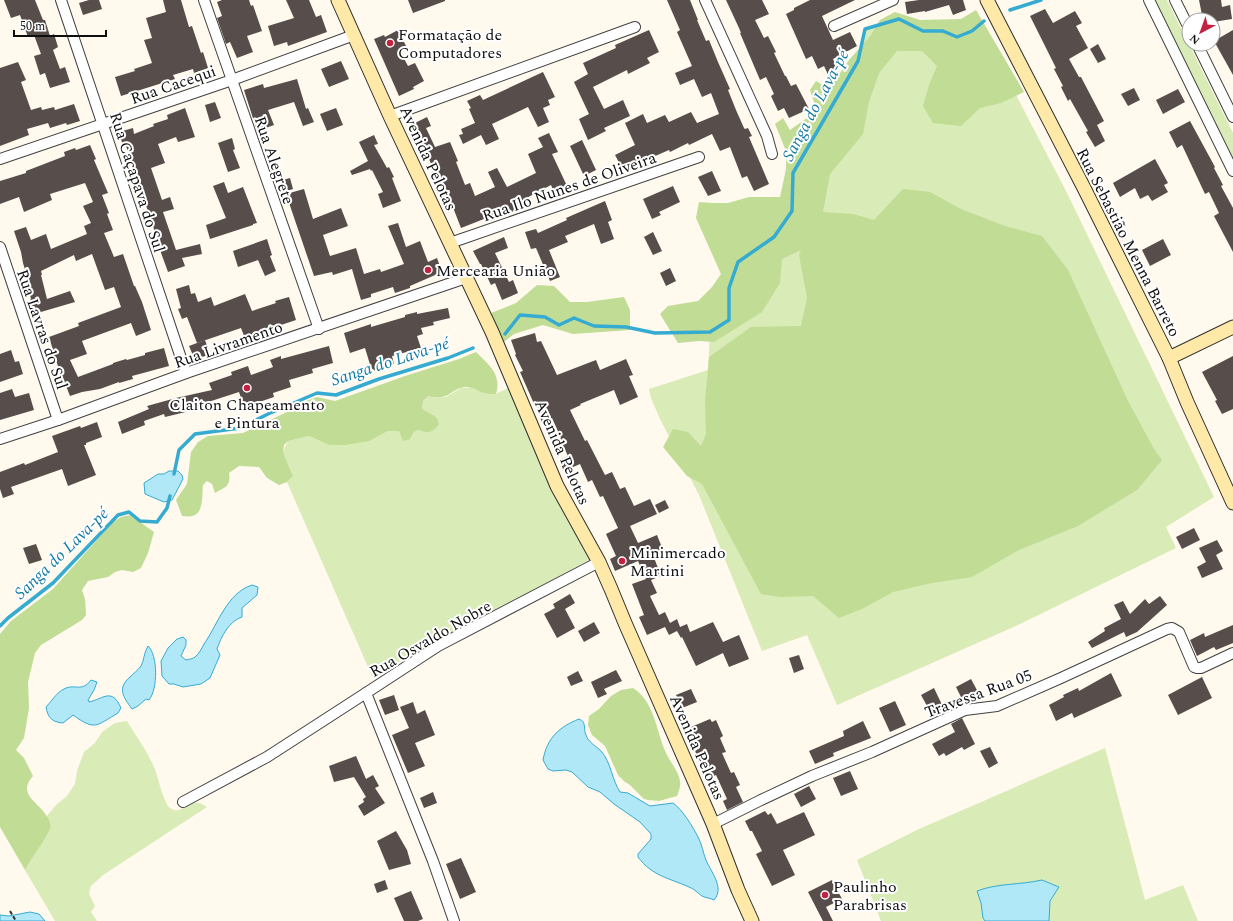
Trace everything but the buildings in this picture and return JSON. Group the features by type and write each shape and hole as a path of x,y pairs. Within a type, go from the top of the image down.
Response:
{"street":[{"name":"Rua Caçapava do Sul","path":"61,0 186,373"},
{"name":"Rua Alegrete","path":"204,0 319,329"},
{"name":"Avenida Pelotas","path":"338,0 390,116 492,332 557,486 599,562 713,824 738,890 752,921"},
{"path":"705,0 767,136 772,154"},
{"path":"834,26 893,0"},
{"name":"Rua Sebastião Menna Barreto","path":"987,0 1084,188 1169,358 1187,402 1233,503"},
{"path":"1149,0 1233,171"},
{"path":"1175,0 1181,12"},
{"path":"390,116 634,27"},
{"name":"Rua Cacequi","path":"0,159 232,80 354,36"},
{"path":"1201,52 1233,117"},
{"name":"Rua Ilo Nunes de Oliveira","path":"450,243 699,157"},
{"name":"Rua Lavras do Sul","path":"0,247 58,420"},
{"name":"Rua Livramento","path":"0,439 58,420 186,373 466,278"},
{"path":"1169,358 1233,326"},
{"name":"Rua Osvaldo Nobre","path":"454,921 433,861 366,693 438,646 599,562"},
{"name":"Travessa Rua 05","path":"713,824 812,776 872,752 965,710 997,706 1167,629 1176,629 1179,632 1194,667 1201,668 1233,653"},
{"path":"183,802 266,757 366,693"}],"path":[{"path":"10,911 16,921"}],"green space":[{"path":"1153,0 1167,0 1181,28 1181,52 1193,52 1233,133 1233,161"},
{"path":"976,10 1024,92 1001,103 980,108 961,126 933,123 923,106 929,85 937,66 922,51 897,51 879,73 869,102 863,134 830,174 823,212 853,214 874,220 903,189 930,192 961,209 1005,226 1042,236 1068,270 1128,401 1154,449 1162,460 1137,490 1078,526 1019,550 972,577 932,583 893,592 862,609 839,618 813,596 780,597 761,594 702,484 687,476 663,447 673,429 688,432 701,446 706,434 705,401 709,357 751,327 801,326 807,298 799,255 801,250 782,259 780,283 762,312 714,342 699,341 678,343 660,314 668,306 698,301 712,287 721,274 696,218 699,202 728,203 749,197 780,197 786,169 786,151 775,124 783,118 790,130 817,111 810,90 816,81 829,89 849,60 871,35 880,20 895,12 920,20 961,19"},
{"path":"899,19 989,43 1068,195 1214,497 1166,527 1176,548 1020,624 837,705 807,635 762,651 699,495 660,419 651,398 649,389 708,370 710,332 774,237 858,61 865,29"},
{"path":"537,285 554,286 570,302 587,302 624,297 630,310 630,330 573,334 543,325 514,334 500,345 486,315 516,303"},
{"path":"476,352 490,366 496,375 496,394 488,394 466,387 441,397 428,396 423,401 422,408 437,418 439,425 434,430 427,432 418,430 414,432 410,439 403,441 399,431 388,431 369,441 345,445 329,445 309,436 288,441 284,445 283,451 293,476 287,482 279,485 267,478 259,467 239,466 229,473 228,484 215,493 212,484 207,481 203,485 202,503 199,512 192,516 182,516 176,500 187,484 191,452 198,442 208,436 243,433 289,411 306,401 317,397 335,401"},
{"path":"516,384 593,558 372,676 287,482 293,476 283,451 288,441 309,436 329,445 380,435 388,431 399,431 410,439 414,432 418,430 429,432 434,430 439,425 434,415 422,408 423,401 428,396 435,398 446,397 461,388 472,388 484,393 496,394"},
{"path":"130,515 154,532 148,553 141,568 133,572 122,570 115,572 108,577 88,581 82,590 85,599 86,615 82,620 41,645 35,653 28,682 29,708 24,738 16,750 24,758 33,776 27,788 28,793 47,816 51,827 25,870 0,827 0,634 11,621 53,589 113,522 121,517"},
{"path":"633,688 646,701 654,718 666,753 678,773 680,788 677,796 659,801 644,799 618,775 605,746 592,735 588,725 589,716 599,709 611,696 621,690"},
{"path":"127,721 145,749 156,771 167,805 174,810 181,809 194,803 200,803 207,807 103,875 91,886 89,894 95,906 91,912 97,921 55,921 25,870 51,827 47,816 56,805 67,796 75,784 77,771 84,752 95,743 102,732 115,723"},
{"path":"1105,748 1145,900 1183,885 1198,921 881,921 857,860 919,829"}],"water":[{"path":"169,471 178,471 182,475 183,479 172,500 164,502 145,494 144,483 158,474 164,474"},
{"path":"252,585 258,587 257,595 242,608 242,617 233,622 223,635 217,649 220,655 210,678 201,684 183,687 169,684 162,676 161,661 168,648 177,639 183,637 186,640 186,645 181,656 186,660 194,658 200,651 230,602 243,589"},
{"path":"148,646 154,657 155,664 156,672 154,688 149,700 146,699 132,709 124,697 124,685 141,666"},
{"path":"91,680 97,682 88,700 89,702 111,696 118,702 121,708 118,713 96,725 86,723 73,715 63,723 56,722 51,719 46,707 61,690 68,687 84,686"},
{"path":"579,719 584,724 585,733 588,740 604,755 620,792 628,793 650,806 673,803 684,814 699,840 706,860 718,885 717,895 714,900 702,896 691,888 661,876 643,863 638,857 638,854 651,839 651,834 640,822 600,792 588,787 572,772 566,770 553,771 548,769 543,760 551,739 560,730"},
{"path":"1042,880 1059,887 1050,901 1049,921 985,921 977,891 1001,885"},
{"path":"30,912 39,914 45,921 0,921 0,915 9,916"}],"waterway":[{"name":"Sanga do Lava-pé","path":"1010,10 1041,0"},
{"name":"Sanga do Lava-pé","path":"505,334 520,315 545,317 559,325 574,318 594,326 626,327 655,333 710,332 729,320 729,288 738,262 774,237 792,211 793,173 858,61 865,29 899,19 923,31 943,31 957,37 972,31 984,21"},
{"name":"Sanga do Lava-pé","path":"174,474 179,450 195,434 240,428 317,393 336,395 379,379 448,358 473,348"},
{"name":"Sanga do Lava-pé","path":"0,626 53,583 118,515 129,512 140,521 157,522 167,508 170,496"}],"place":[{"name":"Formatação de Computadores","path":"390,43"},
{"name":"Mercearia União","path":"428,270"},
{"name":"Claiton Chapeamento e Pintura","path":"247,388"},
{"name":"Minimercado Martini","path":"622,561"},
{"name":"Paulinho Parabrisas","path":"825,895"}]}
